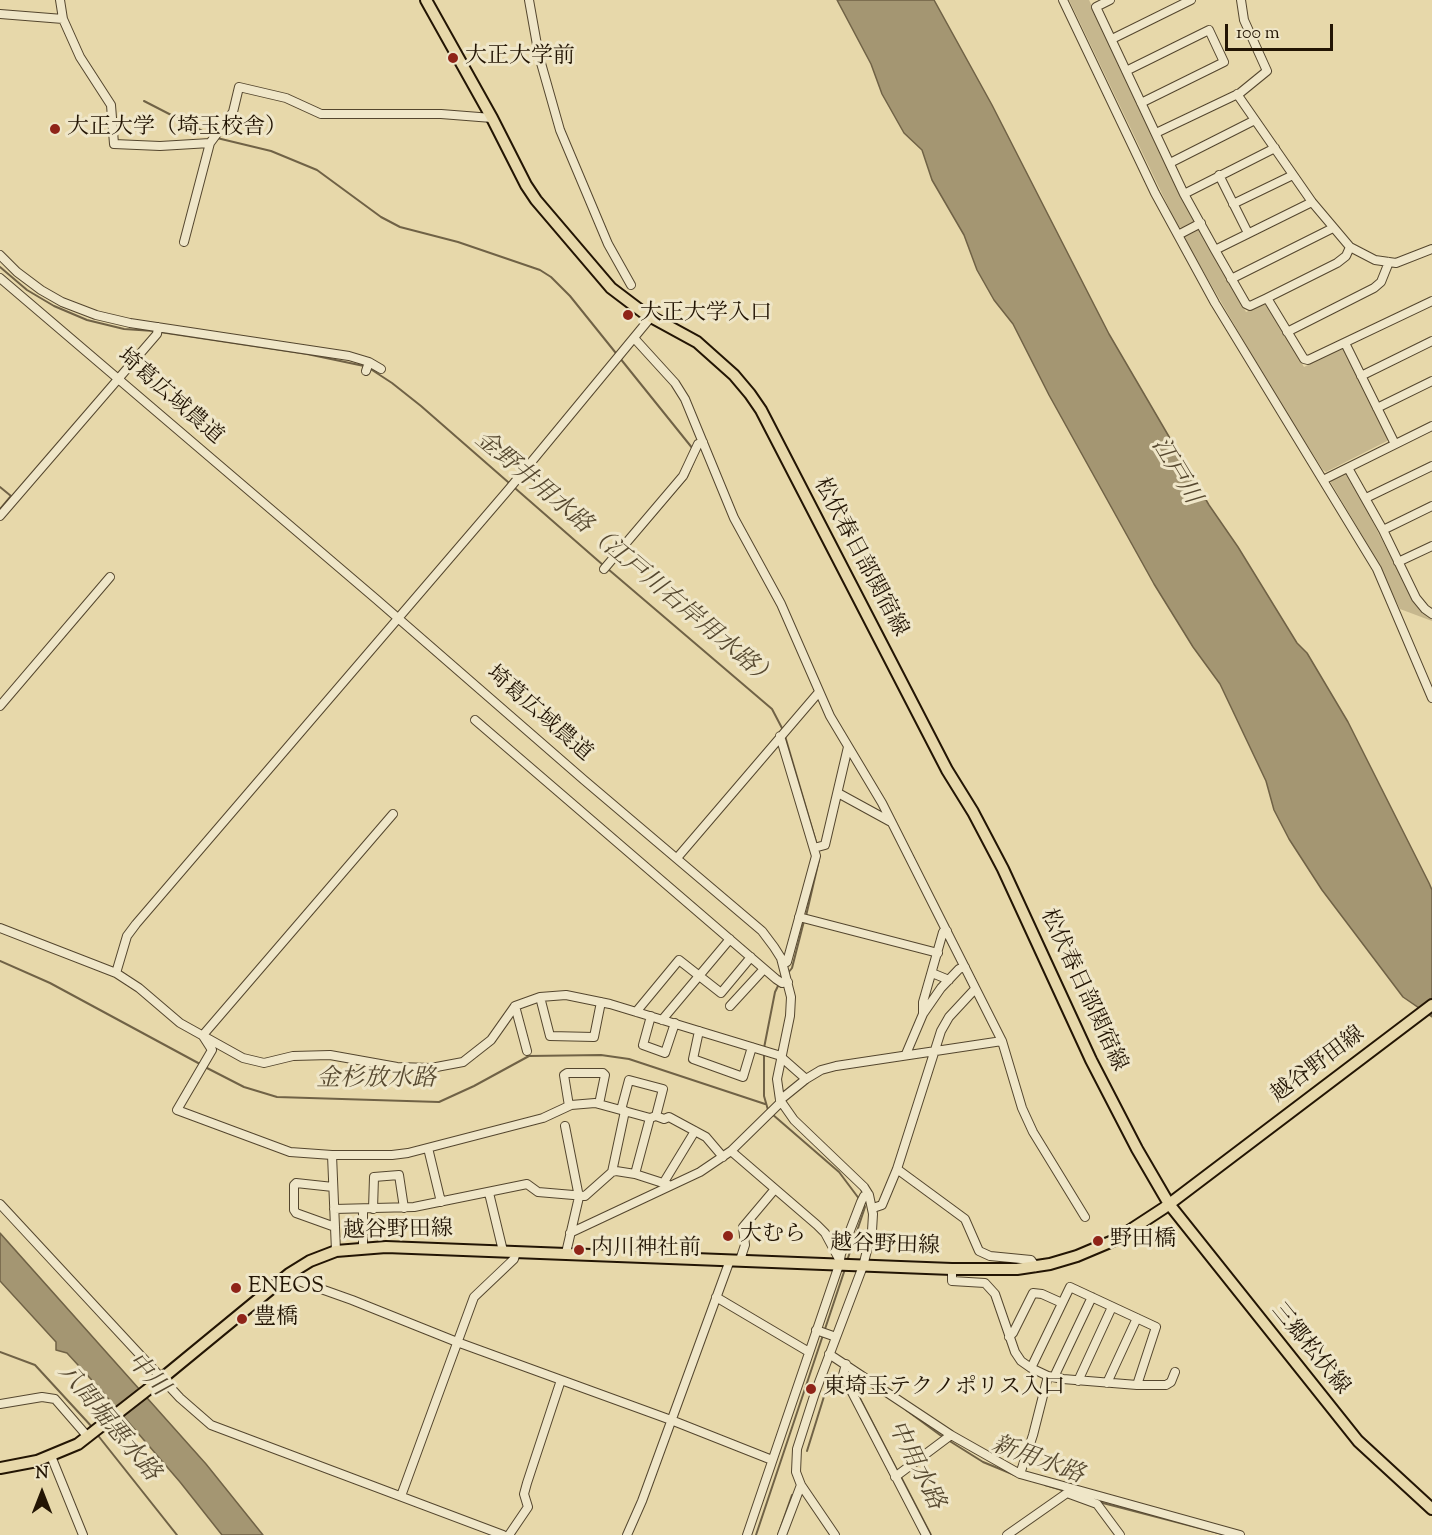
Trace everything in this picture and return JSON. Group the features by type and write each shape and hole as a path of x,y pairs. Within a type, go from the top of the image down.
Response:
{"main road":[{"name":"松伏春日部関宿線","path":"426,0 536,200 611,288 651,317 698,342 734,375 760,410 947,770 1003,868 1091,1060 1137,1149 1172,1201"},
{"name":"越谷野田線","path":"0,1468 25,1464 51,1456 91,1435 289,1274 310,1261 336,1251 386,1247 839,1262 863,1266 952,1269 1017,1269 1062,1261 1097,1248 1133,1229 1432,1005"},
{"name":"三郷松伏線","path":"1172,1201 1358,1441 1432,1509"}],"street":[{"path":"60,0 63,19 80,57 111,105 114,144 160,146 213,138"},
{"path":"529,0 539,56 560,130 608,244 631,285"},
{"path":"1063,0 1155,194 1227,324 1377,569 1432,698"},
{"path":"1110,0 1094,3 1184,194 1246,304 1250,306 1337,263 1346,256 1350,247"},
{"path":"1112,39 1191,0"},
{"path":"1156,133 1237,94 1267,70 1244,20 1241,0"},
{"path":"0,14 63,19"},
{"path":"1126,71 1209,30 1224,62 1141,103"},
{"path":"184,242 213,138 233,112 239,87 286,98 321,114 441,114 492,118"},
{"path":"1237,94 1312,202 1350,247 1376,260 1396,263 1432,249"},
{"path":"1170,163 1255,120"},
{"path":"1184,194 1275,148"},
{"path":"1219,175 1248,233"},
{"path":"1233,204 1293,175"},
{"path":"1215,250 1312,202"},
{"path":"1178,235 1201,223"},
{"path":"1231,279 1333,228"},
{"path":"0,255 33,285 62,302 106,318 157,330 349,356 369,362 381,369"},
{"path":"1287,332 1374,288 1381,282 1389,262"},
{"name":"埼葛広域農道","path":"0,278 762,931 783,964 782,981 791,998 790,1016 777,1087 780,1101"},
{"path":"1267,298 1304,359 1308,360 1432,301"},
{"path":"116,973 127,936 136,924 515,481 651,317"},
{"path":"0,516 118,379 157,330"},
{"path":"634,338 675,383 685,399 734,518 781,604 819,692 848,747 867,776 1002,1041 1022,1108 1033,1132 1085,1218"},
{"path":"1361,376 1432,341"},
{"path":"1345,343 1395,444"},
{"path":"366,371 369,362"},
{"path":"1377,408 1432,381"},
{"path":"1323,480 1432,426"},
{"path":"606,567 683,476 698,444 703,442"},
{"path":"1366,498 1432,466"},
{"path":"1348,468 1383,530 1416,598 1432,614"},
{"path":"1383,530 1432,506"},
{"path":"1398,562 1432,546"},
{"path":"0,706 110,578"},
{"path":"677,858 819,692"},
{"path":"475,720 764,969 782,981"},
{"path":"781,735 817,847 803,918 787,962 783,964"},
{"path":"817,847 825,845 848,747"},
{"path":"838,793 891,822"},
{"path":"202,1035 393,814"},
{"path":"803,918 938,952"},
{"path":"0,928 116,973 139,988 180,1023 243,1058 264,1063 293,1056 330,1055 397,1067 431,1068 464,1062 491,1040 515,1006 540,997 566,995 651,1016 781,1057 806,1079"},
{"path":"923,1014 923,1002 944,932 947,931"},
{"path":"662,1020 729,939"},
{"path":"636,1012 679,960 721,993 751,957"},
{"path":"906,1054 923,1014 949,980 965,967"},
{"path":"730,1005 764,969"},
{"path":"932,973 949,980"},
{"path":"873,1208 882,1205 897,1169 934,1050 949,1017 975,989"},
{"path":"540,997 550,1036 594,1037 601,1002"},
{"path":"515,1006 527,1051"},
{"path":"651,1016 643,1045 665,1053 675,1023"},
{"path":"699,1031 693,1059 743,1077 752,1047"},
{"path":"202,1035 212,1050 177,1110 290,1152 392,1155 543,1118 570,1106 600,1104 653,1117 664,1119 669,1117 706,1137 723,1156"},
{"path":"570,1233 667,1184 700,1172 731,1151 780,1101 806,1079 821,1070 906,1054 1002,1041"},
{"path":"570,1106 564,1075 567,1073 603,1073 605,1075 600,1104"},
{"path":"334,1209 404,1208 527,1184 538,1192 585,1196 612,1172 629,1080 663,1089 634,1174"},
{"path":"780,1101 794,1120 860,1182 869,1195 873,1208 872,1231 863,1266 833,1336 797,1449 796,1472 801,1485 835,1535"},
{"path":"565,1126 579,1197 566,1253"},
{"path":"667,1184 695,1131"},
{"path":"428,1148 441,1202"},
{"path":"731,1151 825,1233 839,1262"},
{"path":"332,1155 336,1251"},
{"path":"897,1169 965,1219 978,1251 990,1256 1031,1260 1036,1267"},
{"path":"612,1172 634,1174 667,1184"},
{"path":"373,1209 374,1177 399,1175 404,1208"},
{"path":"333,1187 296,1183 294,1185 294,1210 296,1213 335,1227"},
{"path":"627,1535 642,1501 716,1298 735,1260 746,1245 743,1227 775,1189"},
{"path":"489,1193 503,1251"},
{"path":"747,1535 818,1330 839,1262 861,1202 864,1196 869,1195"},
{"path":"0,1204 161,1379 211,1425 503,1535"},
{"path":"363,1209 363,1248"},
{"path":"401,1496 474,1298 514,1259 516,1252"},
{"path":"952,1269 952,1281 985,1283 995,1294 1015,1352 1021,1361 1031,1368 1051,1376 1078,1381 1137,1386 1166,1385 1171,1382 1175,1372"},
{"path":"289,1274 292,1279 772,1460"},
{"path":"1031,1368 1070,1287 1156,1327 1137,1386"},
{"path":"1009,1336 1014,1333 1033,1293 1062,1302"},
{"path":"1020,1473 1051,1376 1092,1297"},
{"path":"716,1298 809,1352"},
{"path":"1078,1381 1112,1307"},
{"path":"1107,1383 1137,1318"},
{"path":"818,1330 833,1336"},
{"path":"829,1354 951,1435 1020,1473 1097,1504 1120,1535"},
{"path":"846,1364 843,1375 926,1535"},
{"path":"509,1535 528,1507 524,1494 526,1484 561,1380"},
{"path":"0,1404 42,1397 55,1399 91,1435"},
{"path":"895,1476 951,1435"},
{"path":"51,1456 83,1535"},
{"path":"782,1535 801,1485"},
{"path":"1007,1535 1068,1491"},
{"path":"1068,1491 1239,1535"}],"shaded area":[{"path":"1069,0 1089,0 1195,220 1194,223 1182,228 1178,227"},
{"path":"1199,228 1246,312 1267,305 1304,367 1342,348 1345,350 1389,438 1387,441 1326,472 1323,470 1275,395 1184,238 1186,233"},
{"path":"1345,473 1348,474 1413,600 1432,618 1432,621 1400,609 1372,552 1331,483 1331,480"}],"water":[{"name":"江戸川","path":"837,0 934,0 992,105 1109,334 1209,505 1238,547 1297,643 1307,653 1348,722 1429,883 1432,890 1432,1017 1403,997 1322,890 1289,839 1274,810 1266,781 1220,684 1193,647 1154,584 1049,395 1013,324 994,300 977,270 964,235 932,180 922,150 904,133 882,94 871,64"},
{"path":"0,1233 206,1464 263,1535 222,1535 100,1389 67,1353 56,1350 56,1342 0,1281"}],"waterway":[{"path":"144,101 212,136"},
{"path":"217,138 271,151 317,170 381,217 400,227 458,242 540,270 551,277 570,296 693,449"},
{"name":"金野井用水路（江戸川右岸用水路）","path":"0,267 27,290 54,306 87,320 124,329 154,331"},
{"name":"金野井用水路（江戸川右岸用水路）","path":"160,332 307,354 364,366"},
{"name":"金野井用水路（江戸川右岸用水路）","path":"369,368 421,406 603,565"},
{"path":"641,531 687,477 696,456"},
{"path":"0,487 11,496 0,509"},
{"name":"金野井用水路（江戸川右岸用水路）","path":"608,569 772,709 783,730"},
{"name":"金野井用水路（江戸川右岸用水路）","path":"785,736 817,845"},
{"name":"金野井用水路（江戸川右岸用水路）","path":"806,916 819,860"},
{"name":"金野井用水路（江戸川右岸用水路）","path":"788,973 792,968 804,921"},
{"name":"金杉放水路","path":"0,961 50,983 200,1064"},
{"name":"金野井用水路（江戸川右岸用水路）","path":"764,1048 775,992 779,984"},
{"name":"金野井用水路（江戸川右岸用水路）","path":"764,1054 764,1096 768,1110"},
{"name":"金杉放水路","path":"205,1067 244,1087 277,1097 439,1102 529,1056 601,1055 629,1059 765,1104"},
{"name":"金野井用水路（江戸川右岸用水路）","path":"772,1114 839,1172 860,1200"},
{"name":"金野井用水路（江戸川右岸用水路）","path":"847,1261 865,1207 864,1204"},
{"name":"金野井用水路（江戸川右岸用水路）","path":"825,1329 845,1269"},
{"path":"756,1535 823,1335"},
{"name":"八間堀悪水路","path":"0,1352 35,1365 93,1428"},
{"path":"807,1451 831,1374"},
{"name":"新用水路","path":"856,1377 869,1385"},
{"name":"中用水路","path":"851,1381 898,1472"},
{"name":"新用水路","path":"906,1410 983,1462 1017,1476"},
{"name":"八間堀悪水路","path":"96,1433 177,1535"},
{"name":"中用水路","path":"901,1477 931,1535"},
{"name":"新用水路","path":"1045,1485 1065,1491"},
{"path":"778,1535 792,1495"},
{"name":"新用水路","path":"1099,1502 1226,1535"}],"place":[{"name":"大正大学前","path":"453,58"},
{"name":"大正大学（埼玉校舎）","path":"55,129"},
{"name":"大正大学入口","path":"628,315"},
{"name":"大むら","path":"728,1236"},
{"name":"野田橋","path":"1098,1241"},
{"name":"内川神社前","path":"579,1250"},
{"name":"ENEOS","path":"236,1288"},
{"name":"豊橋","path":"242,1319"},
{"name":"東埼玉テクノポリス入口","path":"811,1389"}],"water label":[{"name":"中川","path":"146,1376"}]}
